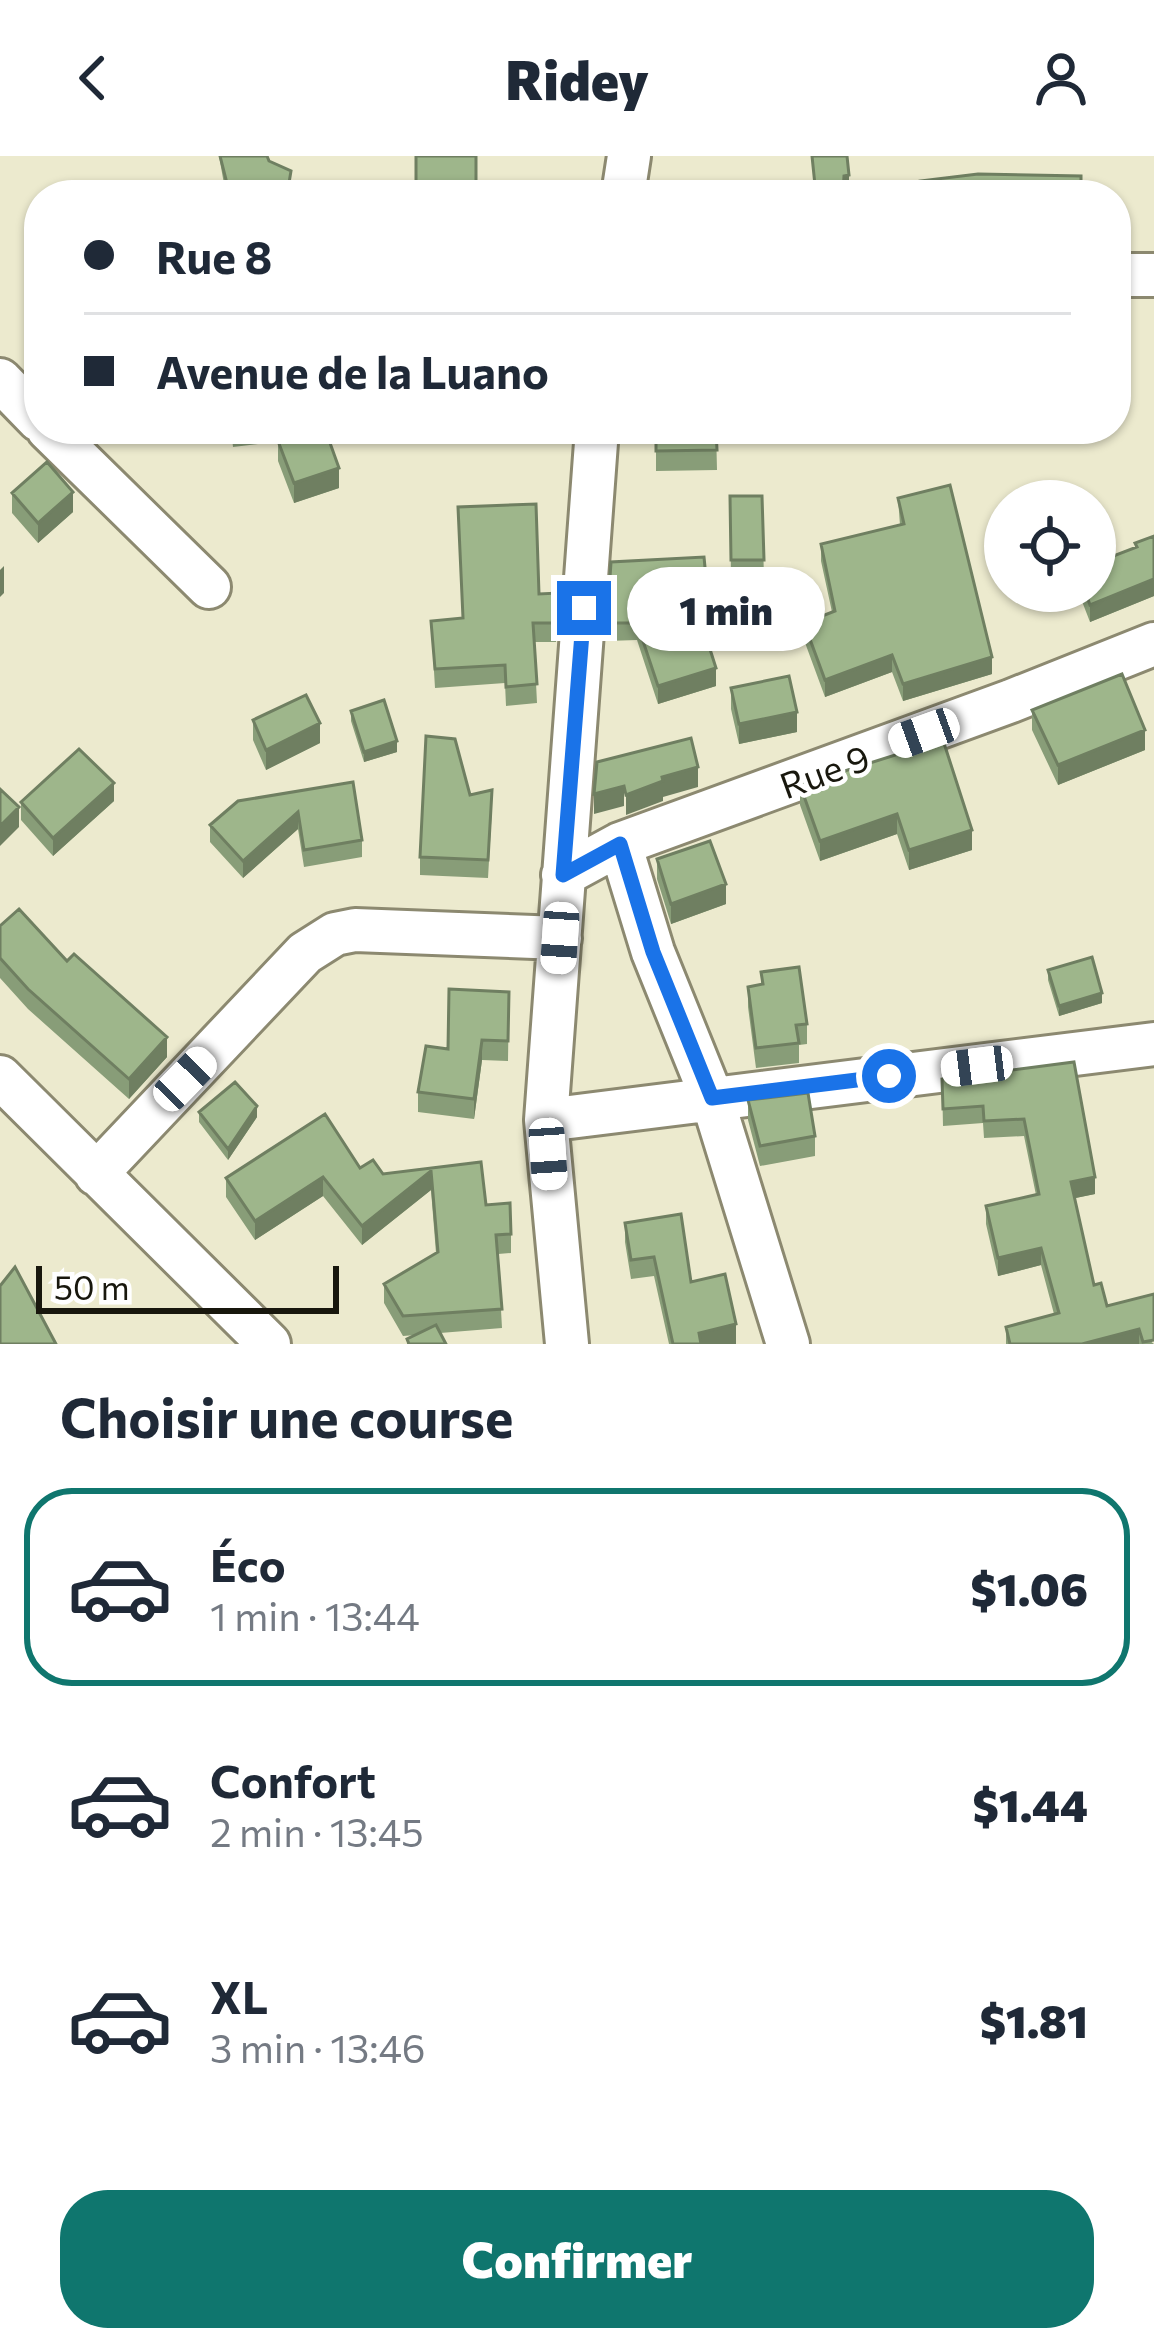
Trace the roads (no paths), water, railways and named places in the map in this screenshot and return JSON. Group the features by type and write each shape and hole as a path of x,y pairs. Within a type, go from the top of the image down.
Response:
{"street":[{"path":"0,380 24,405"},
{"path":"63,444 209,587"},
{"path":"567,1344 546,1120 596,444"},
{"name":"Rue 9","path":"563,875 620,844 1154,644"},
{"path":"620,844 653,952 712,1098 788,1344"},
{"path":"96,1174 320,941 355,930 560,938"},
{"path":"546,1120 1154,1044"},
{"path":"0,1077 269,1344"}]}
